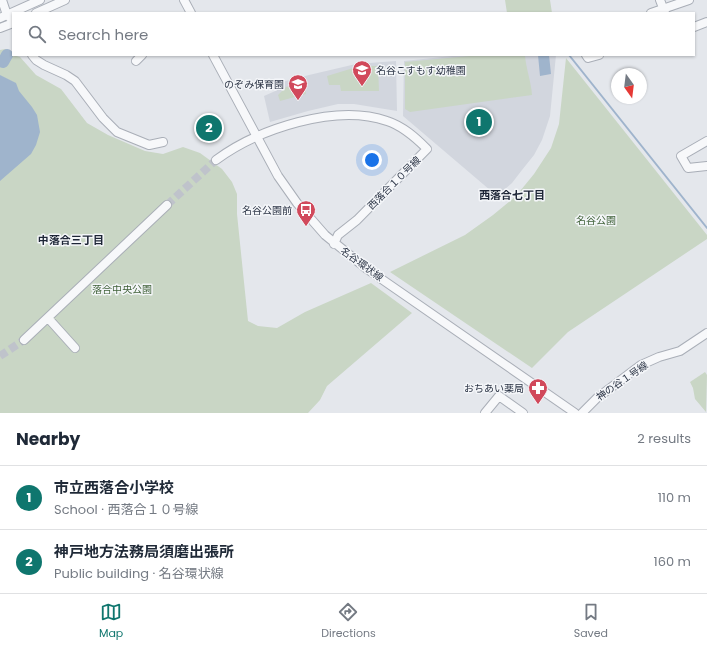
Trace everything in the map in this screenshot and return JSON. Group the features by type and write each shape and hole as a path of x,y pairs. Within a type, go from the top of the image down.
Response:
{"street":[{"path":"0,28 8,19 2,0"},
{"path":"20,12 40,0"},
{"path":"38,12 65,0"},
{"path":"184,0 190,12"},
{"path":"660,0 664,11 689,0"},
{"path":"695,27 707,22"},
{"path":"33,56 44,65 66,75 75,81 103,118 117,132 149,145 163,142"},
{"name":"名谷環状線","path":"214,56 278,176 290,195 311,221 334,244 367,269 575,413"},
{"path":"587,56 588,58 595,56"},
{"name":"西落合１０号線","path":"257,137 308,120 343,114 360,115 388,121 400,127 427,149 357,220 338,235 334,244"},
{"path":"216,160 257,137"},
{"path":"707,141 681,156 688,168 707,166"},
{"path":"24,340 167,205"},
{"path":"48,318 75,348"},
{"name":"神の谷１号線","path":"582,413 597,398 641,365 659,357 680,351 707,332"},
{"path":"484,413 499,396 523,413"}],"shaded area":[{"path":"452,56 556,56 550,116 542,140 534,155 512,183 497,196 403,116 404,61"},
{"path":"396,61 397,111 354,104 338,104 270,122 264,96 282,88 282,82 356,64"}],"green space":[{"path":"505,0 550,0 552,12 507,12"},
{"name":"落合中央公園","path":"5,49 12,52 12,56 20,57 36,75 61,89 87,123 108,135 145,151 163,154 183,147 200,153 222,169 232,182 237,194 237,214 248,321 258,326 277,328 305,312 371,283 412,313 327,386 320,400 308,413 0,413 0,50"},
{"path":"469,56 525,56 532,95 410,112 405,109 405,62"},
{"name":"名谷公園","path":"566,58 707,235 707,239 568,332 532,368 390,272 465,235 516,196 534,174 551,148 559,124"},
{"path":"360,66 378,66 379,91 341,91 340,85 329,85 327,76"},
{"path":"304,82 306,94 280,101 278,95 286,87"},
{"path":"705,372 707,375 706,412 695,399 690,382"}],"water":[{"path":"538,56 549,56 551,74 540,76"},
{"path":"0,75 16,83 19,91 37,115 40,132 36,145 31,154 0,181"}],"waterway":[{"path":"3,62 7,55"},
{"path":"570,56 707,228"}],"tunnel":[{"path":"167,205 216,160"},
{"path":"0,356 24,340"}],"place":[{"name":"名谷こすもす幼稚園","path":"362,87"},
{"name":"のぞみ保育園","path":"298,101"},
{"name":"市立西落合小学校","path":"479,122"},
{"name":"神戸地方法務局須磨出張所","path":"209,128"},
{"name":"名谷公園前","path":"306,227"},
{"name":"おちあい薬局","path":"538,405"}],"district":[{"name":"西落合七丁目","path":"512,195"},
{"name":"中落合三丁目","path":"71,240"}]}
